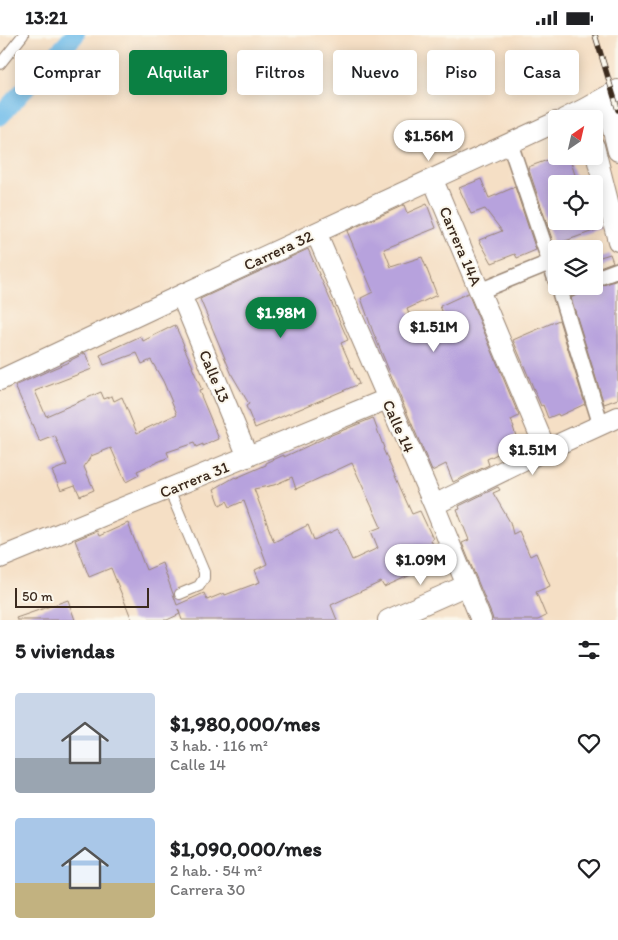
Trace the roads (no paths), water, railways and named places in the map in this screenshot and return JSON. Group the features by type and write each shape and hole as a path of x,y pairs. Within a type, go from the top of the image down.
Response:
{"street":[{"path":"590,110 612,94"},
{"path":"612,94 618,151"},
{"name":"Carrera 32","path":"0,379 548,126"},
{"path":"510,144 548,254"},
{"path":"599,165 618,241"},
{"name":"Carrera 14A","path":"433,180 546,450"},
{"name":"Calle 14","path":"316,233 434,505 481,620"},
{"path":"480,291 548,264"},
{"path":"603,276 618,270"},
{"name":"Calle 13","path":"181,295 248,457"},
{"path":"434,505 609,421 561,295"},
{"name":"Carrera 31","path":"0,559 387,399"},
{"path":"388,620 467,585"}],"lane":[{"path":"0,64 23,35"},
{"path":"169,489 204,572 204,579 199,586 180,594"}],"waterway":[{"path":"0,116 75,35"}],"railway":[{"path":"595,35 618,110"}]}
